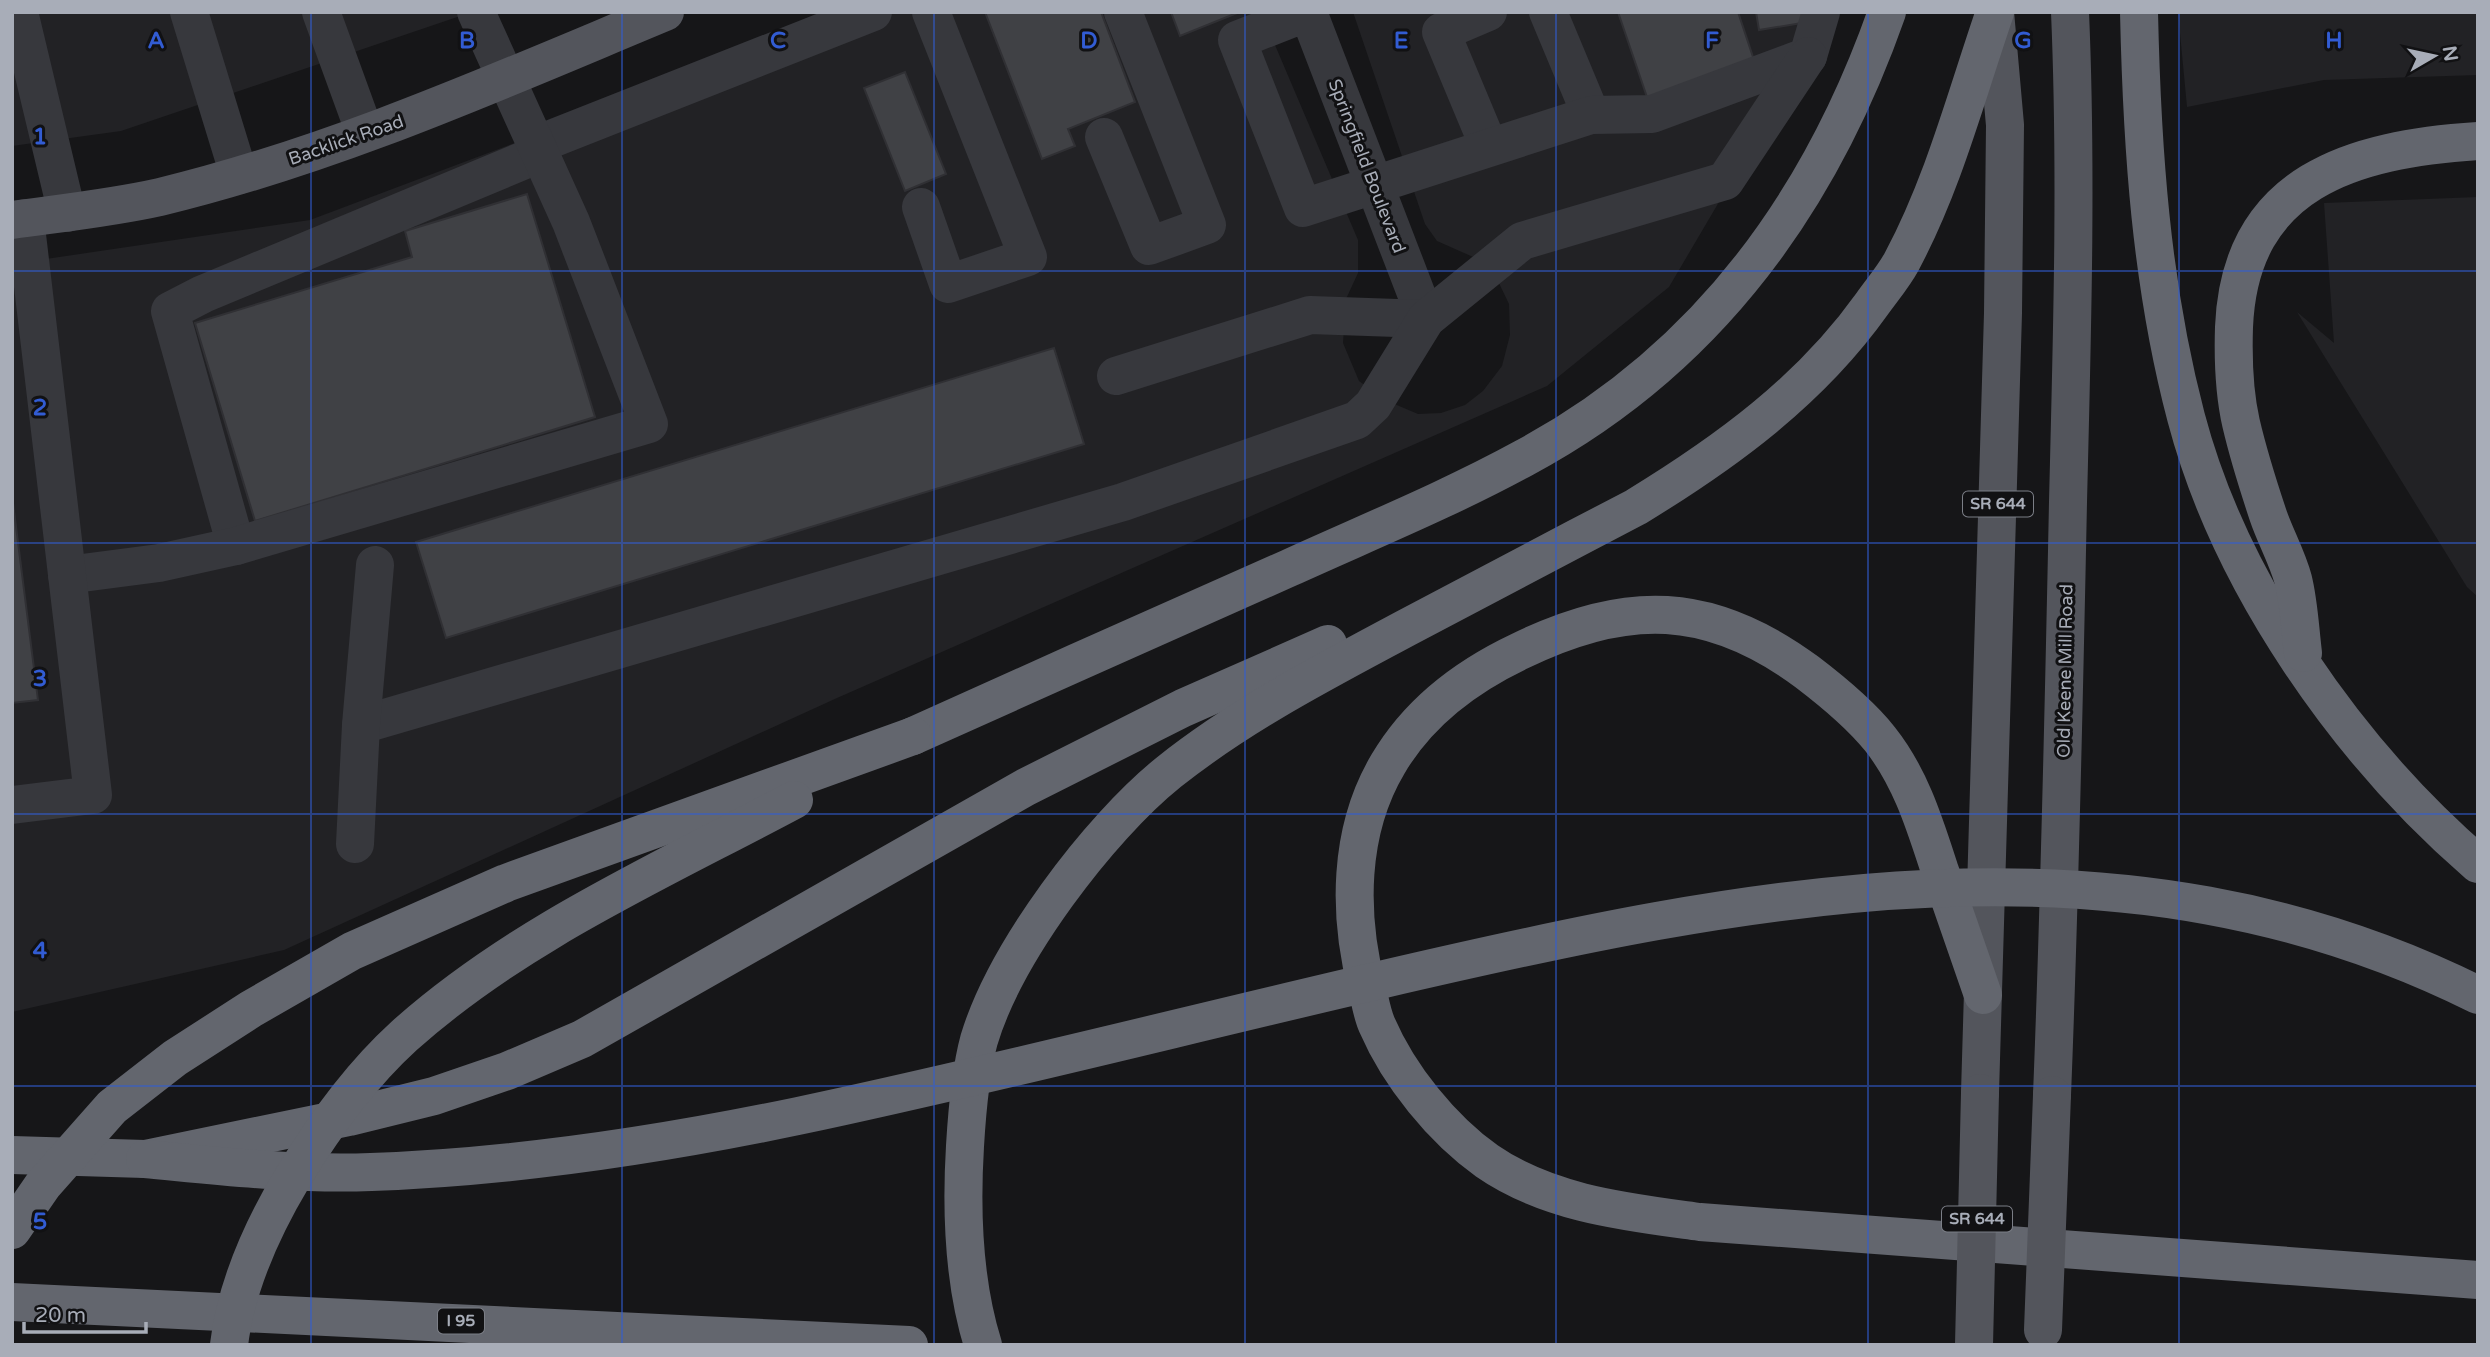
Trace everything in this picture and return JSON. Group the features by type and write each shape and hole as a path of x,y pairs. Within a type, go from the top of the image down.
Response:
{"highway":[{"path":"229,1345 249,1267 277,1204 314,1142 343,1102 404,1036 518,952 596,903 913,736 1420,509 1526,457 1594,414 1660,363 1715,310 1764,254 1805,194 1840,127 1871,57 1887,12"},
{"path":"983,1345 965,1257 962,1188 967,1116 979,1041 1013,965 1041,919 1120,819 1167,774 1237,722 1311,678 1636,507 1737,442 1824,365 1860,321 1901,263 1952,150 1995,12"},
{"path":"2138,12 2147,198 2162,311 2186,418 2217,509 2305,669 2383,769 2478,864"},
{"path":"2305,669 2293,580 2268,515 2239,409 2233,358 2235,298 2252,241 2280,204 2316,180 2364,158 2426,144 2478,141"},
{"path":"145,1159 349,1117 434,1096 507,1071 582,1039 1026,787 1122,738 1182,708 1356,632 1562,546"},
{"path":"1983,995 1913,793 1880,739 1831,690 1781,653 1730,626 1679,615 1637,614 1597,620 1549,636 1503,659 1455,688 1413,730 1387,765 1366,815 1355,864 1354,915 1361,964 1376,1023 1403,1072 1440,1118 1487,1161 1535,1187 1594,1206 1700,1222 2478,1280"},
{"path":"12,1230 43,1185 112,1107 175,1058 251,1009 352,951 506,883 913,736"},
{"path":"12,1155 145,1159 244,1168 368,1172 634,1145 799,1115 1570,937 1664,918 1851,893 1954,886 2042,887 2143,895 2241,910 2348,940 2478,995"},
{"name":"I 95","path":"12,1302 486,1322 909,1345"}],"main road":[{"name":"Backlick Road","path":"19,219 157,197 239,175 365,133 505,79 665,12"},
{"name":"SR 644","path":"1974,1345 2003,286 2005,125 1995,12"},
{"name":"Old Keene Mill Road","path":"2044,1340 2062,830 2073,184 2070,12"}],"street":[{"path":"19,12 67,213"},
{"path":"188,12 239,175"},
{"path":"321,12 365,133"},
{"path":"67,575 159,564 236,546 649,424 571,222 476,12"},
{"path":"236,546 170,311 537,149 873,12"},
{"path":"921,207 948,284 1028,257 931,12"},
{"path":"1104,137 1149,246 1207,225 1123,12"},
{"path":"1308,12 1237,40 1303,208 1591,115 1652,114 1808,55"},
{"name":"Springfield Boulevard","path":"1308,12 1426,319"},
{"path":"1489,12 1441,32 1489,147"},
{"path":"1548,12 1591,115"},
{"path":"361,725 1123,502 1357,420 1373,405 1426,319 1522,241 1725,181 1808,55 1821,12"},
{"path":"12,805 93,795 67,575 19,219"},
{"path":"1116,376 1310,315 1426,319"},
{"path":"355,844 361,725 375,565"}],"shaded area":[{"path":"12,12 472,12 121,131 12,146"},
{"path":"863,12 1261,12 1358,240 1358,273 1346,299 1343,343 1359,381 1385,400 1418,414 1441,413 1465,405 1483,391 1502,366 1510,335 1509,304 1497,279 1480,260 1437,241 1425,224 1353,12 1825,12 1823,25 1669,287 1547,386 837,698 284,950 12,1012 12,264 310,220"},
{"path":"2178,12 2478,12 2478,75 2324,80 2187,107"},
{"path":"2478,197 2478,597 2467,587 2297,312 2334,343 2324,203"}],"building":[{"path":"985,12 1101,12 1135,102 1068,129 1075,146 1042,159"},
{"path":"1171,12 1237,12 1237,13 1180,36"},
{"path":"1618,12 1738,12 1756,66 1649,103"},
{"path":"1756,12 1813,12 1814,21 1759,30"},
{"path":"905,72 946,174 905,191 864,88"},
{"path":"527,194 595,417 255,521 195,323 412,257 405,231"},
{"path":"1054,348 1084,444 446,638 416,542"},
{"path":"12,495 38,700 12,703"}]}
